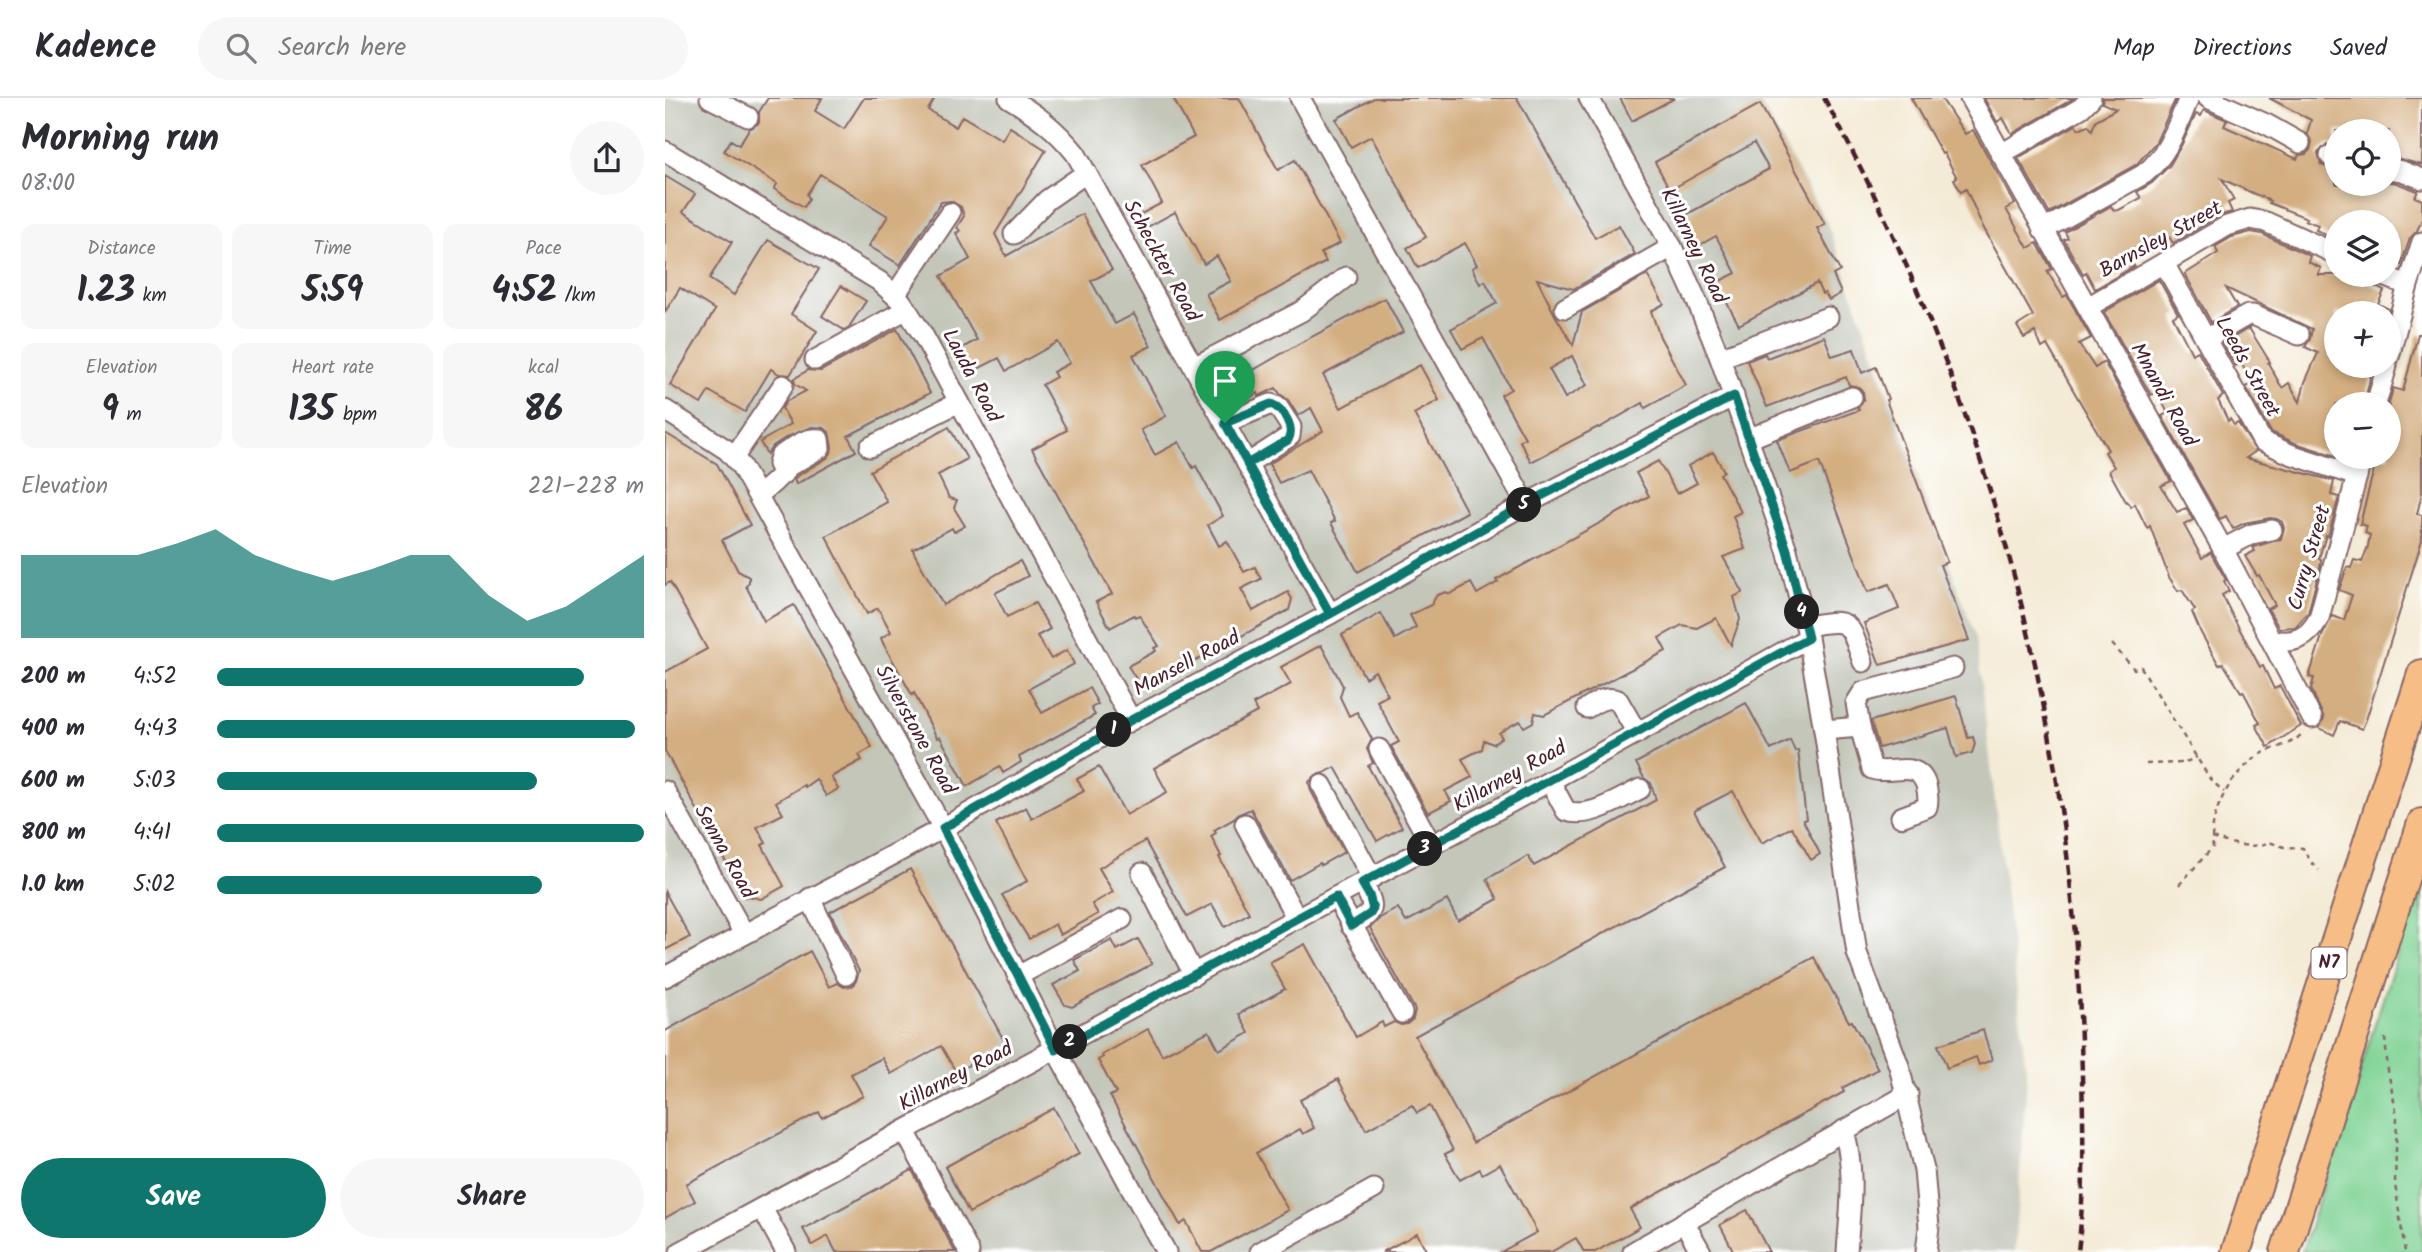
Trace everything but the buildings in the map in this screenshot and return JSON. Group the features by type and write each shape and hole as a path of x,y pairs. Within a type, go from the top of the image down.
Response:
{"highway":[{"name":"N7","path":"2236,1252 2422,674"},
{"name":"N7","path":"2285,1252 2422,823"}],"street":[{"path":"710,98 748,117"},
{"name":"Scheckter Road","path":"1009,98 1045,120 1076,154 1330,614"},
{"path":"1300,98 1526,504"},
{"name":"Killarney Road","path":"680,1252 711,1245 762,1208 1551,781 1807,632 1787,550 1720,358 1671,247 1590,98"},
{"name":"Mnandi Road","path":"1970,98 2223,549 2312,718"},
{"path":"2001,153 2081,108 2091,98"},
{"path":"2043,230 2154,166 2167,149 2189,98"},
{"path":"2208,98 2300,143"},
{"name":"Lauda Road","path":"665,151 879,281 901,302 959,402 1131,720"},
{"path":"2401,171 2422,179"},
{"path":"1014,234 1047,201 1086,173"},
{"path":"815,360 901,302 950,213"},
{"name":"Barnsley Street","path":"2088,307 2227,226 2250,219 2266,222 2324,249"},
{"path":"2401,312 2422,242"},
{"path":"1565,308 1671,247"},
{"name":"Leeds Street","path":"2164,263 2262,440 2290,454 2324,460"},
{"path":"1194,367 1302,311 1346,277"},
{"path":"2401,282 2408,285"},
{"path":"2206,339 2253,315 2299,335"},
{"path":"1720,358 1828,317"},
{"path":"734,457 783,385"},
{"name":"Mansell Road","path":"665,977 943,828 1131,720 1330,614 1526,504 1734,396"},
{"path":"1748,439 1852,397"},
{"path":"870,447 959,402"},
{"path":"1225,423 1271,404 1278,407 1291,427 1288,440 1247,464"},
{"name":"Silverstone Road","path":"665,410 727,450 758,495 943,828 1056,1050 1166,1252"},
{"name":"Curry Street","path":"2273,640 2297,641 2313,629 2319,618 2359,469"},
{"path":"758,495 775,484 783,474"},
{"path":"2223,549 2252,534 2272,530"},
{"path":"1863,662 1848,625 1833,621 1807,632 1857,953 1908,1094 1926,1189 1929,1227 1926,1252"},
{"path":"1901,817 1927,807 1929,796 1924,781 1912,769 1872,769 1856,703 1863,692 1953,668"},
{"path":"1587,708 1602,699 1611,697 1618,700 1637,733"},
{"path":"1824,730 1860,727"},
{"path":"1379,749 1432,846"},
{"path":"1551,781 1566,811 1573,813 1596,810 1640,789"},
{"path":"1322,785 1367,881 1373,909 1370,914 1351,926"},
{"name":"Senna Road","path":"665,791 744,934"},
{"path":"1244,824 1297,919"},
{"path":"1142,873 1194,975"},
{"path":"1336,897 1402,1013"},
{"path":"810,898 846,975"},
{"path":"1018,976 1122,919"},
{"path":"1633,1252 1908,1094"},
{"path":"905,1130 969,1252"},
{"path":"1844,1130 1853,1184 1847,1252"},
{"path":"1260,1252 1374,1189"},
{"path":"762,1208 785,1252"},
{"path":"1684,1222 1701,1252"}],"path":[{"path":"2112,644 2134,669 2141,667 2210,779 2224,792"},
{"path":"2179,885 2213,847 2214,817 2224,792 2263,753 2299,738 2312,718"},
{"path":"2146,764 2184,763 2197,757"},
{"path":"2212,838 2238,844 2261,846 2269,842 2284,847 2303,848 2319,870"},
{"path":"2385,1038 2396,1116 2395,1184 2405,1252"}],"shaded area":[{"path":"665,98 1758,98 1827,223 1976,638 2027,1078 2014,1252 665,1252"}],"green space":[{"path":"2422,877 2422,1252 2302,1252"}],"railway":[{"path":"1824,98 1880,208 1930,321 1973,437 2008,555 2037,674 2059,795 2074,918 2083,1120 2078,1252"}],"route":[{"path":"1225,423 1247,464 1330,614 1131,720 943,828 1056,1050 1336,897 1351,926 1370,914 1373,909 1362,883 1808,638 1787,550 1734,396 1526,504 1330,614 1289,539 1247,464 1288,440 1291,427 1278,407 1271,404 1225,423"}]}
